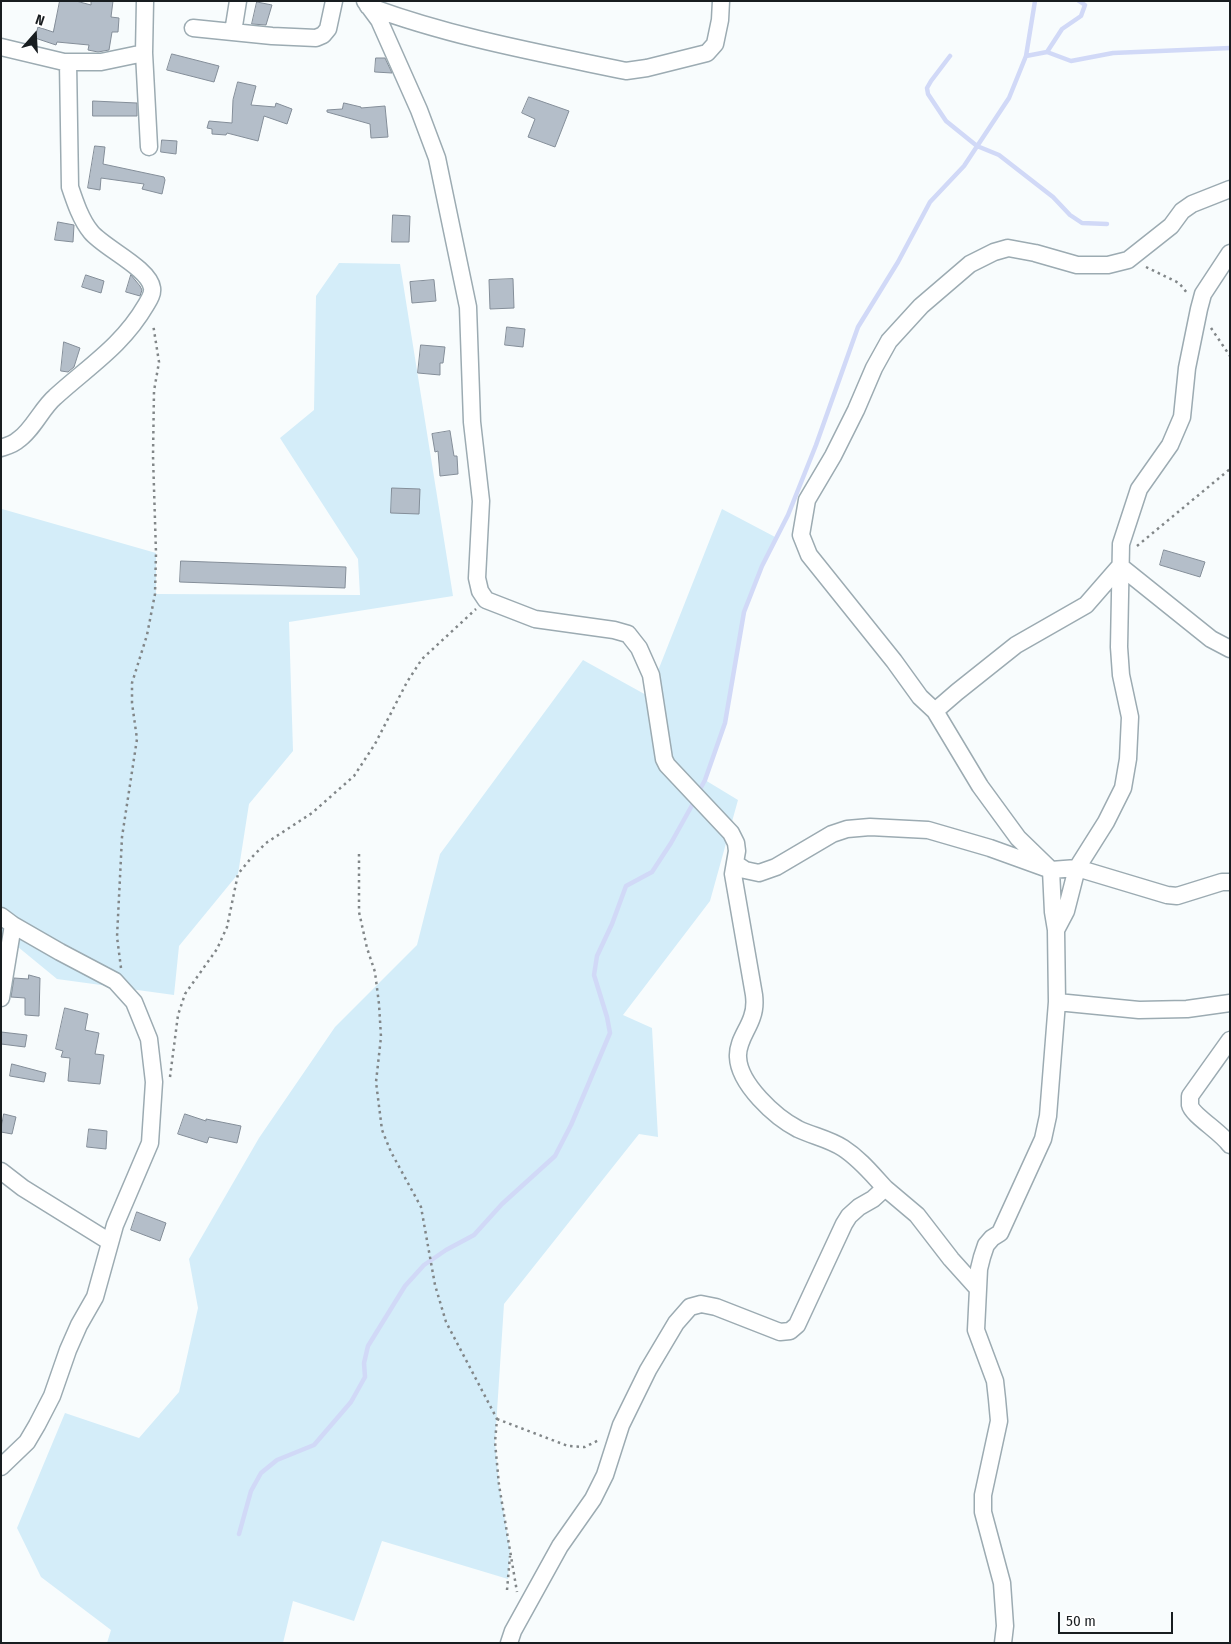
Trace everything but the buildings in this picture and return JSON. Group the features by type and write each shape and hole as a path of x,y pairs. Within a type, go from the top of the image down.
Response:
{"street":[{"path":"145,1 144,53 147,78 149,147"},
{"path":"232,32 238,1"},
{"path":"193,28 316,38 323,35 328,28 334,1"},
{"path":"367,3 402,19 458,35 626,71 647,68 707,53 715,44 720,20 721,1"},
{"path":"367,3 382,28 419,110 436,158 468,307 472,422 480,501 477,578 480,591 486,600 535,619 614,630 628,634 639,648 651,674 664,759 667,765 731,833 736,842 736,864 733,874 755,1006 752,1018 740,1044 738,1057 742,1071 752,1089 770,1109 797,1128 820,1136 843,1148 866,1165 885,1188 917,1215 950,1259 978,1289"},
{"path":"1,47 68,62 101,62 144,53"},
{"path":"1,448 19,440 54,398 105,356 137,320 152,293 152,286 131,262 102,244 90,232 76,204 70,187 68,62"},
{"path":"1003,1643 1005,1626 1002,1583 983,1512 983,1495 999,1421 995,1381 976,1330 978,1289 980,1269 986,1245 1000,1233 1043,1139 1048,1116 1057,1002 1056,930 1051,870 1018,838 980,786 936,711 920,697 810,555 801,535 808,500 852,418 874,368 889,341 921,306 970,264 994,252 1008,248 1077,264 1108,265 1128,260 1171,226 1182,211 1192,204 1230,189"},
{"path":"1056,930 1066,911 1077,868 1106,822 1123,788 1128,759 1130,717 1121,675 1119,646 1121,544 1139,489 1170,445 1182,417 1187,368 1203,294 1230,253"},
{"path":"936,711 1016,645 1086,604 1120,566"},
{"path":"1120,566 1211,639 1230,649"},
{"path":"736,864 745,870 758,873 776,867 832,834 847,829 870,827 928,830 990,848 1051,870 1077,868 1167,895 1177,896 1222,882 1230,882"},
{"path":"1,998 7,920 60,952 115,981 134,1002 149,1039 154,1082 150,1143 115,1225 95,1297 68,1350 52,1396 27,1442 1,1467"},
{"path":"1057,1002 1139,1010 1187,1009 1230,1003"},
{"path":"1230,1040 1190,1096 1190,1106 1196,1115 1208,1122 1230,1145"},
{"path":"1,1171 23,1188 110,1242"},
{"path":"509,1643 513,1631 560,1546 593,1499 605,1475 621,1425 648,1370 676,1324 690,1307 701,1304 716,1307 780,1332 790,1331 797,1325 849,1216 885,1188"}],"path":[{"path":"124,976 121,968 117,937 122,837 137,739 132,683 147,635 155,594 154,392 159,362 149,300"},
{"path":"1120,566 1138,545 1230,469"},
{"path":"170,1080 178,1015 185,994 217,949 227,927 238,874 266,843 312,813 354,776 375,744 407,682 422,659 486,600"},
{"path":"359,854 359,912 375,972 381,1037 376,1082 382,1130 391,1152 421,1207 435,1285 446,1322 497,1419 495,1442 520,1618"},
{"path":"497,1419 568,1446 585,1447 621,1425"},
{"path":"507,1590 510,1550"}],"shaded area":[{"path":"339,263 400,264 453,596 289,622 293,751 249,804 238,874 179,946 174,995 57,979 1,933 2,509 156,553 156,594 360,595 358,559 280,438 314,410 316,296"},
{"path":"722,509 777,538 762,566 744,612 725,723 705,780 738,800 710,901 623,1015 652,1028 658,1137 639,1134 504,1304 495,1442 499,1485 510,1550 508,1579 382,1541 354,1621 293,1601 283,1643 107,1643 111,1630 41,1577 17,1528 65,1413 139,1438 179,1392 198,1308 189,1259 259,1138 335,1027 417,945 440,854 583,660 648,696"}],"waterway":[{"path":"698,793 705,780 725,723 744,612 762,566 788,515 816,445 858,327 898,262 930,202 964,166 1009,98 1026,56 1035,1"},
{"path":"1026,56 1047,52 1062,29 1081,16 1085,5 1079,1"},
{"path":"1047,52 1071,61 1113,53 1230,48"},
{"path":"950,56 927,88 928,94 946,121 977,146 999,155 1053,197 1070,215 1082,223 1107,224"},
{"path":"239,1534 251,1491 261,1473 277,1460 314,1445 351,1402 365,1377 364,1363 368,1346 405,1286 424,1265 446,1250 474,1235 502,1204 555,1156 571,1125 610,1033 594,975 597,956 612,924 626,886 652,872 695,800"}]}
